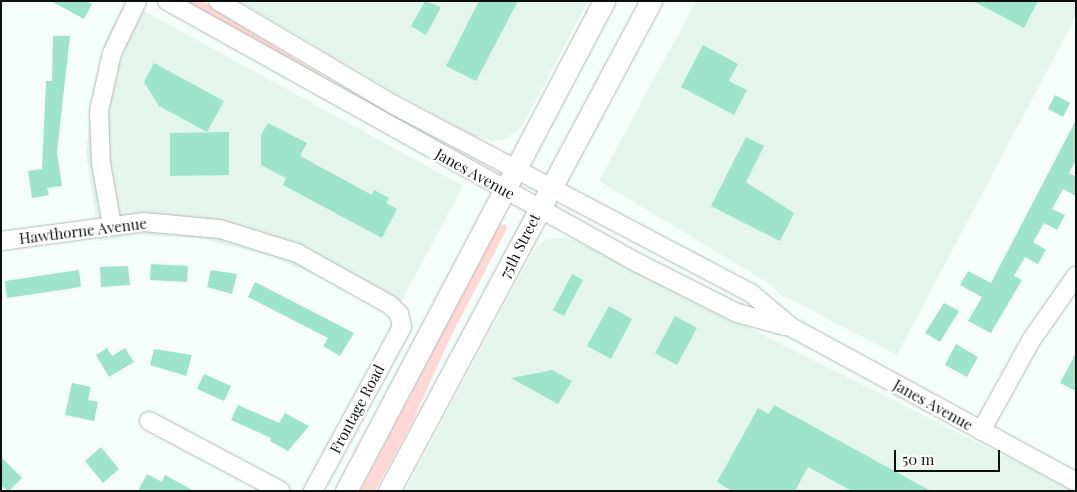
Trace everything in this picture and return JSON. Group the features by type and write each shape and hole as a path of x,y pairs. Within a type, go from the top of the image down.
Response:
{"main road":[{"path":"346,491 604,1"},
{"name":"75th Street","path":"389,491 538,209 651,1"}],"street":[{"path":"112,224 100,163 99,111 112,53 137,1"},
{"name":"Janes Avenue","path":"167,1 538,209 737,313 791,327"},
{"name":"Janes Avenue","path":"218,1 514,170 752,294 791,327 1076,482"},
{"name":"Hawthorne Avenue","path":"1,241 112,224 185,224 267,241 390,305 399,314 402,327"},
{"path":"981,431 1032,339 1076,276"},
{"name":"Frontage Road","path":"313,491 402,327"},
{"path":"149,421 281,491"}],"shaded area":[{"path":"126,1 463,186 393,317 335,284 270,256 199,238 138,235 99,241 86,152 93,90 107,37"},
{"path":"183,1 202,1 329,80 326,82"},
{"path":"239,1 588,1 523,125 508,138 493,141 474,136 390,90"},
{"path":"696,1 1076,1 1076,16 897,355 780,294 770,284 599,181"},
{"path":"505,224 507,229 451,336 411,425 375,491 360,491 499,225"},
{"path":"555,238 571,239 589,247 1074,491 405,491 534,250 544,240"}],"building":[{"path":"51,1 86,1 92,4 84,19"},
{"path":"425,1 441,7 426,35 411,26"},
{"path":"479,1 518,1 476,81 446,66"},
{"path":"973,1 1038,1 1024,28"},
{"path":"53,36 70,36 57,152 62,186 47,188 49,195 32,198 28,171 42,169 46,81 52,81"},
{"path":"703,45 738,64 729,81 747,90 734,115 681,87"},
{"path":"154,63 224,101 207,132 159,106 144,82"},
{"path":"1055,95 1070,103 1063,117 1048,109"},
{"path":"1076,120 1076,160 1069,173 1076,177 1076,196 1063,189 1052,209 1065,215 1057,230 1044,223 1033,242 1046,250 1038,264 1025,257 1014,276 1022,280 991,333 968,321 982,297 960,285 968,271 991,283"},
{"path":"268,123 307,143 300,156 372,195 374,190 389,198 386,203 397,209 382,238 283,185 286,178 261,165 261,135"},
{"path":"229,132 229,175 170,176 170,133"},
{"path":"746,137 764,146 746,182 794,213 780,241 711,206"},
{"path":"151,264 188,266 187,282 150,280"},
{"path":"128,266 130,285 101,287 100,267"},
{"path":"79,270 81,287 7,298 5,281"},
{"path":"211,270 237,274 232,294 207,287"},
{"path":"572,274 583,280 564,316 553,310"},
{"path":"255,282 354,333 340,356 323,346 328,338 248,297"},
{"path":"944,303 959,311 940,342 925,333"},
{"path":"609,306 632,319 611,359 587,346"},
{"path":"675,316 697,328 677,365 655,353"},
{"path":"956,344 978,357 967,377 945,365"},
{"path":"107,348 112,356 125,348 134,362 109,377 96,355"},
{"path":"154,349 192,355 186,376 150,365"},
{"path":"1076,353 1076,391 1060,383"},
{"path":"552,370 572,381 558,404 511,378"},
{"path":"204,374 231,386 224,401 197,389"},
{"path":"72,383 91,387 88,400 98,402 94,421 65,415"},
{"path":"238,405 279,423 285,413 309,426 288,451 270,441 271,438 231,420"},
{"path":"774,405 931,491 852,491 808,467 795,491 732,491 717,482 758,408 769,414"},
{"path":"101,447 119,469 103,483 85,461"},
{"path":"1,457 22,478 9,491 1,486"},
{"path":"147,474 162,482 165,475 194,491 138,491"}]}
